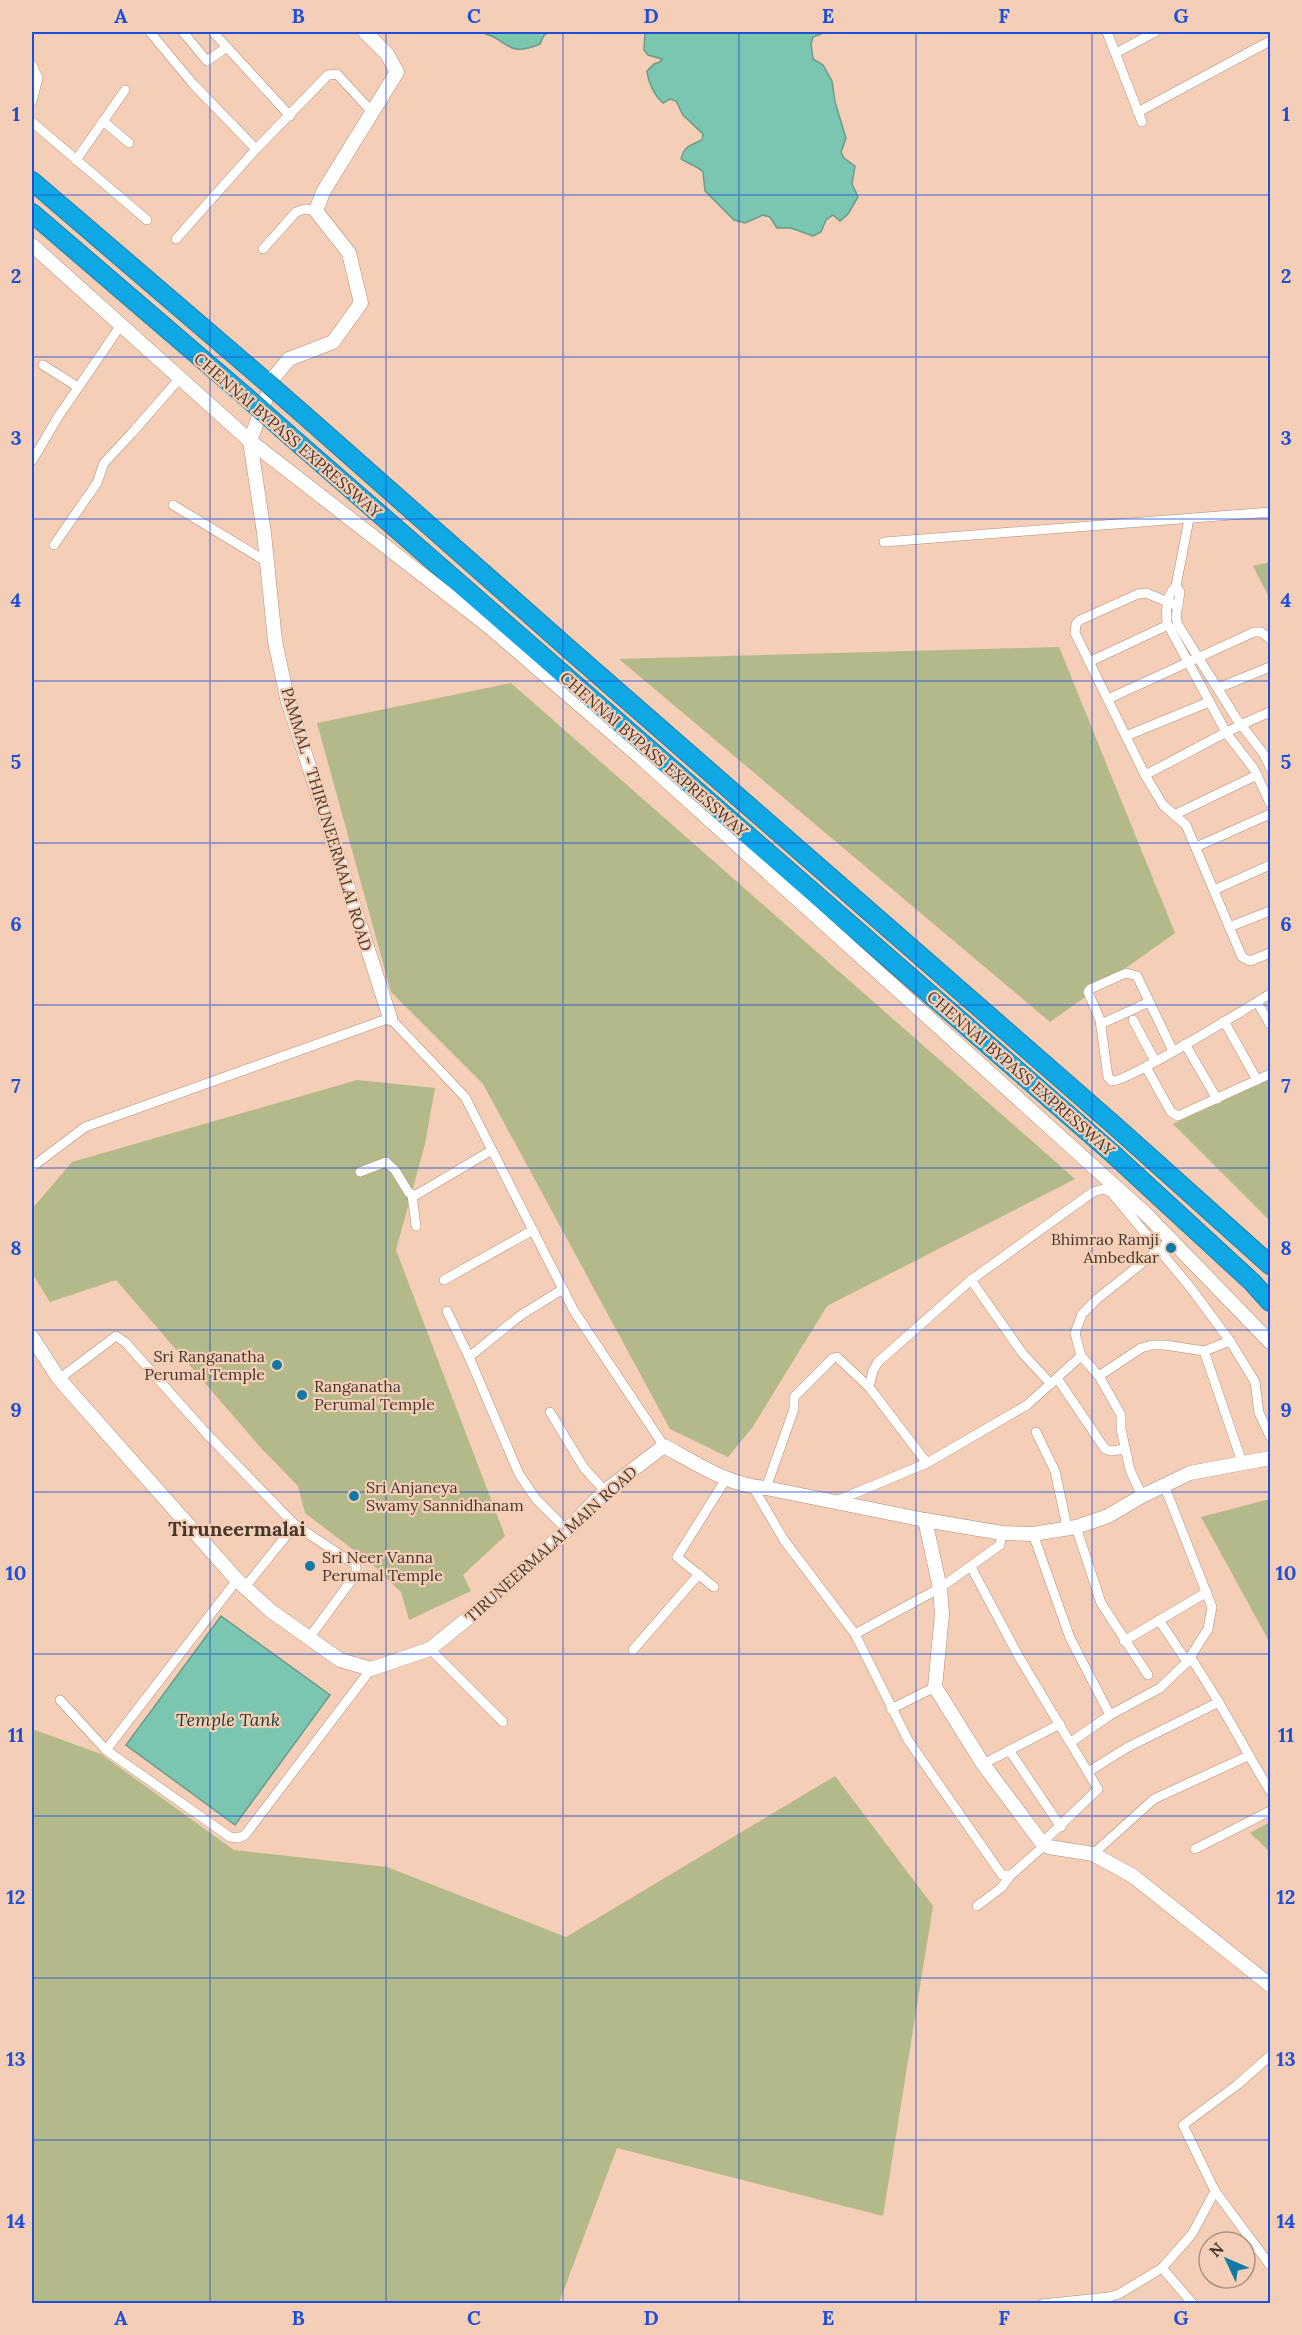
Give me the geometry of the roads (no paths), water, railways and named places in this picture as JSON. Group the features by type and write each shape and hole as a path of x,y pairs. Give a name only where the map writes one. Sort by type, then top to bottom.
{"highway":[{"name":"CHENNAI BYPASS EXPRESSWAY","path":"32,181 303,414 1115,1126 1270,1265"},
{"name":"CHENNAI BYPASS EXPRESSWAY","path":"32,213 244,395 492,621 1112,1153 1252,1282 1270,1302"}],"street":[{"path":"150,32 193,84 256,149"},
{"path":"183,32 207,61 227,46"},
{"path":"213,32 290,116"},
{"path":"263,249 296,212 305,208 316,211 322,192 397,72 387,54 365,32"},
{"path":"1107,32 1142,122"},
{"path":"1116,53 1155,32"},
{"path":"1138,112 1270,41"},
{"path":"32,65 38,78 32,101"},
{"path":"176,239 256,149 328,75 337,74 372,112"},
{"path":"76,160 125,90"},
{"path":"103,121 129,143"},
{"path":"32,122 147,220"},
{"name":"PAMMAL - THIRUNEERMALAI ROAD","path":"316,211 349,253 361,303 333,342 289,359 274,377 250,441 267,562 274,641 287,698 390,1018"},
{"path":"32,245 250,441 492,621"},
{"path":"32,461 78,387 121,325"},
{"path":"43,365 78,387"},
{"path":"54,545 97,483 104,463 180,378"},
{"path":"173,505 267,562"},
{"path":"884,542 1270,512"},
{"path":"1189,519 1176,586 1171,591 1167,603 1168,625 1227,734 1257,775 1270,801"},
{"path":"1176,586 1180,592 1177,621 1240,724 1263,753 1270,766"},
{"path":"1178,606 1167,603 1152,594 1138,594 1080,620 1076,624 1075,633 1145,774 1163,805 1184,821 1246,961 1270,953"},
{"path":"1089,662 1168,625"},
{"path":"1108,699 1254,632 1261,632 1270,639"},
{"path":"1218,688 1270,667"},
{"path":"549,670 1148,1216 1270,1342"},
{"path":"1126,736 1209,702"},
{"path":"1145,774 1227,734 1240,724 1270,712"},
{"path":"1174,815 1257,775"},
{"path":"1196,847 1270,814"},
{"path":"1214,890 1270,864"},
{"path":"1229,927 1270,911"},
{"path":"1173,1051 1137,976 1133,973 1126,973 1094,986 1088,992 1101,1024 1108,1077 1117,1082 1146,1067 1270,994"},
{"path":"1101,1024 1149,1002"},
{"path":"1257,1002 1270,1024"},
{"path":"32,1167 85,1127 390,1018 465,1097 574,1311 664,1446 726,1479 832,1503 925,1520 1002,1533 1033,1534 1072,1527 1108,1516 1142,1496 1190,1473 1270,1458"},
{"path":"1133,1020 1155,1061"},
{"path":"1224,1021 1257,1080"},
{"path":"1185,1044 1217,1099"},
{"path":"1146,1067 1175,1116 1270,1074"},
{"path":"412,1195 492,1150"},
{"path":"360,1172 386,1162 395,1170 412,1195 416,1226"},
{"path":"869,1387 878,1362 971,1280 1093,1192 1103,1189 1111,1192 1160,1249 1230,1341 1255,1382 1259,1413 1270,1436"},
{"path":"444,1281 533,1230"},
{"path":"1142,1496 1130,1470 1121,1429 1121,1415 1100,1376 1081,1356 1075,1333 1082,1314 1171,1240"},
{"path":"971,1280 1023,1354 1054,1381 1105,1449 1111,1451 1125,1449"},
{"path":"470,1357 521,1315 563,1289"},
{"path":"447,1311 470,1357 519,1474 536,1499 567,1530"},
{"path":"59,1379 116,1336 125,1342 207,1434 295,1525 356,1565 358,1570 309,1638"},
{"path":"32,1337 59,1379 241,1584 271,1611 340,1660 371,1669 245,1835 238,1838 230,1837 106,1750 60,1700"},
{"path":"1100,1376 1141,1348 1152,1345 1204,1351 1230,1341"},
{"path":"1204,1351 1242,1462"},
{"path":"832,1503 927,1463 1027,1405 1081,1356"},
{"path":"927,1463 869,1387 841,1358 832,1358 794,1397 794,1409 760,1487 784,1540 855,1634 908,1740 1002,1875 1011,1875"},
{"path":"550,1412 584,1468 605,1491"},
{"path":"1036,1432 1055,1471 1072,1527 1101,1603 1148,1675"},
{"name":"TIRUNEERMALAI MAIN ROAD","path":"371,1669 429,1649 483,1606 567,1530 605,1491 664,1446"},
{"path":"714,1587 677,1557 726,1479"},
{"path":"1071,1742 1110,1715 1160,1688 1189,1660 1208,1629 1212,1607 1164,1485"},
{"path":"925,1520 940,1588 942,1614 935,1687 983,1764 1044,1844 1093,1854 1133,1876 1270,1985"},
{"path":"106,1750 241,1584 295,1525"},
{"path":"855,1634 940,1588 971,1567 1000,1545 1002,1533"},
{"path":"1033,1534 1070,1638 1110,1715"},
{"path":"971,1567 1019,1657 1098,1790 1000,1888 977,1906"},
{"path":"633,1650 699,1574"},
{"path":"1124,1641 1207,1592"},
{"path":"1159,1620 1219,1702 1270,1791"},
{"path":"429,1649 503,1722"},
{"path":"891,1709 935,1687"},
{"path":"1088,1772 1128,1747 1219,1702"},
{"path":"983,1764 1060,1724"},
{"path":"1009,1750 1061,1827"},
{"path":"1093,1854 1154,1799 1248,1756"},
{"path":"1195,1849 1270,1811"},
{"path":"1270,2056 1237,2085 1183,2126 1215,2191 1270,2265"},
{"path":"1042,2304 1119,2294 1162,2268 1192,2234 1215,2191"},
{"path":"1162,2268 1193,2304"}],"water":[{"path":"479,32 550,32 544,35 540,44 520,49 508,46"},
{"path":"645,32 826,32 813,37 811,44 813,59 823,65 832,81 835,102 846,138 841,152 844,158 855,166 852,184 858,197 848,214 840,221 833,215 826,220 821,232 813,236 791,228 777,228 770,217 763,215 745,223 734,220 705,191 703,172 681,159 686,148 702,140 703,134 683,115 676,101 670,99 663,103 654,92 647,71 662,59 648,55 644,50"},
{"name":"Temple Tank","path":"221,1616 330,1695 235,1825 126,1745"}],"place":[{"name":"Bhimrao Ramji Ambedkar","path":"1171,1248"},
{"name":"Sri Ranganatha Perumal Temple","path":"277,1365"},
{"name":"Ranganatha Perumal Temple","path":"302,1395"},
{"name":"Sri Anjaneya Swamy Sannidhanam","path":"354,1496"},
{"name":"Sri Neer Vanna Perumal Temple","path":"310,1566"}],"district":[{"name":"Tiruneermalai","path":"237,1529"}]}
